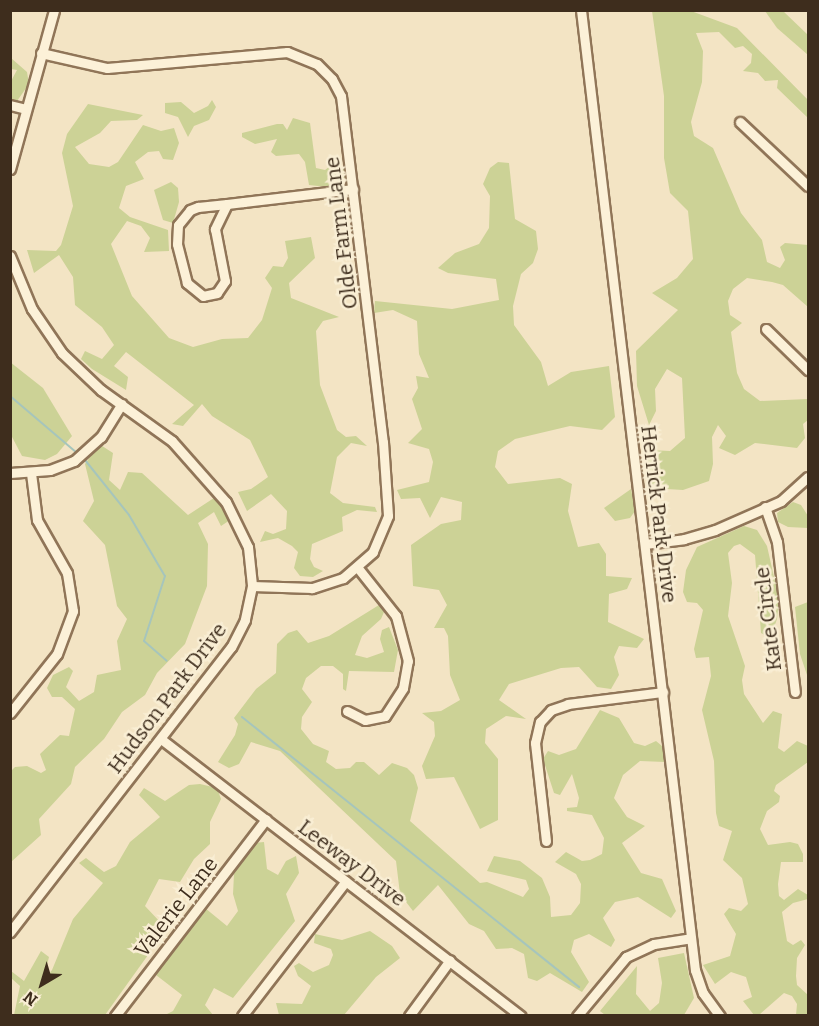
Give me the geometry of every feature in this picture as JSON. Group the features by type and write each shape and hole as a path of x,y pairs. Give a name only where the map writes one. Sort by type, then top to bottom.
{"street":[{"path":"10,169 54,10"},
{"name":"Herrick Park Drive","path":"581,10 691,938 699,983 720,1016"},
{"name":"Olde Farm Lane","path":"41,53 106,68 273,52 304,57 326,72 341,96 389,509 378,544 358,568 332,583 312,588 252,586"},
{"path":"10,105 26,109"},
{"path":"740,122 808,186"},
{"path":"227,204 215,229 225,281 217,293 203,296 187,283 177,244 178,228 190,210 227,204 353,189"},
{"name":"Hudson Park Drive","path":"10,256 32,309 54,343 79,372 172,441 226,502 248,547 252,586 246,620 231,648 10,932"},
{"path":"766,328 808,370"},
{"path":"10,473 31,473 62,467 85,454 101,437 122,404"},
{"path":"10,713 57,654 73,611 67,573 37,520 31,473"},
{"path":"645,544 695,537 790,495 808,477"},
{"name":"Kate Circle","path":"765,507 777,542 795,692"},
{"path":"347,711 365,720 385,716 403,688 408,661 396,616 358,568"},
{"path":"546,841 535,743 540,722 551,710 568,704 663,692"},
{"name":"Leeway Drive","path":"160,739 521,1016"},
{"name":"Valerie Lane","path":"115,1016 266,819"},
{"path":"243,1016 346,881"},
{"path":"577,1016 626,957 654,944 691,938"},
{"path":"409,1016 450,960"}],"green space":[{"path":"652,11 691,11 737,28 808,100 808,118 777,88 778,80 765,81 758,73 743,71 751,63 752,54 743,46 735,48 719,32 696,33 703,51 702,82 691,122 694,136 713,148 741,213 762,240 767,262 780,268 785,260 780,247 785,243 808,245 808,307 783,285 772,282 747,278 733,289 728,301 730,315 742,323 731,332 737,373 744,389 760,401 808,399 808,420 803,424 805,438 797,448 755,443 735,455 719,448 726,436 718,425 712,437 713,464 709,481 683,490 650,488 644,463 649,450 670,451 685,438 682,378 667,369 655,389 656,411 649,425 637,386 636,351 678,310 652,293 677,278 693,259 688,211 670,193 664,158 664,96"},
{"path":"765,11 783,11 808,35 808,55 777,28"},
{"path":"11,58 27,72 29,84 17,101 11,100 10,83 17,70 11,69"},
{"path":"212,100 216,107 209,120 194,126 188,137 178,117 165,113 165,103 181,102 194,113 208,106"},
{"path":"88,104 143,115 137,120 111,121 100,133 75,147 89,164 109,167 118,162 143,125 161,131 174,128 179,143 173,160 163,159 159,151 148,152 135,162 144,179 126,186 119,208 130,217 168,230 169,251 144,252 150,238 141,226 127,221 111,244 132,296 169,338 193,347 222,339 248,338 262,320 272,288 265,278 273,266 283,267 288,258 285,241 311,237 315,258 289,283 291,298 339,317 323,321 316,331 320,385 337,430 346,437 356,436 367,446 351,443 337,457 330,493 343,503 375,507 377,512 357,510 342,517 343,531 312,544 310,559 314,567 323,571 313,577 300,576 294,568 298,552 292,546 278,538 260,542 265,531 273,534 286,529 287,511 271,494 247,511 238,492 251,489 268,477 250,440 212,416 202,404 183,426 172,424 194,405 126,352 114,366 128,377 126,390 92,369 81,359 85,351 102,359 114,345 102,327 75,305 73,277 59,255 34,273 27,250 56,251 61,245 73,206 62,153 67,134"},
{"path":"293,118 310,123 316,168 325,170 333,164 346,169 347,179 336,188 309,185 305,162 299,154 276,156 271,152 277,139 255,144 242,137 242,133 277,124 283,124 287,130"},
{"path":"498,162 509,163 515,219 536,231 538,249 533,263 521,274 513,306 514,325 541,362 548,386 571,372 609,366 615,417 602,430 570,426 515,439 498,451 495,467 508,484 560,478 572,484 568,511 578,547 599,543 606,554 606,576 632,578 627,589 609,594 608,622 644,639 637,648 619,646 614,657 619,675 611,689 597,687 579,667 561,668 509,684 499,700 526,719 506,716 486,729 485,743 498,759 498,820 480,829 454,777 426,779 422,766 435,736 434,722 422,713 441,711 460,700 450,675 448,636 444,628 434,628 447,605 439,590 413,586 411,545 441,524 461,520 462,502 441,497 430,518 420,498 401,499 397,490 429,482 433,462 429,449 408,443 422,429 412,399 418,388 416,376 429,378 419,354 417,321 393,310 374,313 375,301 452,309 499,300 496,279 448,273 438,268 455,253 479,244 489,228 490,196 483,184 490,168"},
{"path":"171,182 178,188 179,202 173,223 163,220 154,190"},
{"path":"10,362 43,388 72,436 57,454 45,460 22,456 11,435"},
{"path":"99,444 113,453 109,480 120,490 128,472 142,473 188,515 217,496 230,520 221,526 214,512 198,523 208,544 207,586 185,644 157,673 145,695 122,712 104,739 75,767 71,784 39,819 41,835 11,862 10,772 15,767 27,766 41,773 46,770 40,754 60,735 69,736 75,709 62,697 52,697 47,688 53,675 69,667 73,671 66,687 79,701 94,692 97,675 121,670 117,641 127,619 117,606 105,545 83,521 94,501 85,464"},
{"path":"631,489 635,511 630,518 615,521 604,508"},
{"path":"793,502 801,505 808,516 808,528 788,527 778,522 777,513"},
{"path":"744,526 757,530 767,546 779,599 777,619 772,633 766,636 761,633 755,555 740,544 734,546 728,553 732,583 728,616 745,666 742,680 744,694 763,723 773,711 782,714 778,748 784,752 797,741 808,746 808,762 776,785 774,791 780,796 779,802 767,811 760,829 768,845 790,842 798,844 803,854 803,862 781,862 778,884 779,896 784,900 798,889 808,895 808,899 793,903 782,912 787,941 793,945 801,940 805,945 797,958 796,976 797,985 808,995 808,1015 796,1015 797,1004 792,996 784,993 760,1014 754,1015 743,1001 752,997 746,977 731,972 715,984 703,965 730,956 736,934 724,914 729,908 741,911 748,904 742,878 723,860 732,831 719,826 716,813 714,761 702,710 711,676 709,657 696,658 694,649 703,610 697,603 687,602 683,592 686,570 697,547"},
{"path":"808,602 808,678 800,654 795,607"},
{"path":"379,605 384,612 381,619 362,636 355,655 367,658 384,652 380,639 382,630 389,627 398,650 394,672 349,671 346,691 343,689 343,674 333,666 321,666 306,678 302,689 312,702 302,717 301,729 313,744 329,751 326,762 336,769 350,768 356,762 364,762 379,775 392,763 407,768 414,775 418,788 410,821 480,883 487,882 523,897 529,889 526,880 487,871 494,856 520,861 542,878 550,897 551,917 571,915 580,903 581,884 576,874 555,862 566,852 582,861 590,860 602,854 604,838 592,815 567,811 567,808 577,807 579,798 572,774 560,795 554,793 543,759 548,751 559,755 576,749 600,710 619,718 634,743 645,746 656,741 662,746 665,762 640,761 623,775 614,798 627,817 645,826 622,843 641,873 662,879 676,911 671,918 638,897 615,902 603,918 615,940 611,947 589,934 574,940 571,952 589,982 582,992 550,973 537,981 528,978 524,954 512,948 496,949 484,931 469,924 438,885 413,911 400,894 396,861 280,751 251,742 239,764 229,768 218,762 235,735 238,724 234,718 256,689 276,673 277,644 288,633 297,630 308,643 329,636"},
{"path":"200,784 217,788 221,799 210,822 210,844 194,859 180,882 159,879 145,906 162,924 148,955 105,1015 14,1015 20,986 11,978 11,971 24,981 41,951 49,957 43,981 52,970 73,919 103,883 79,863 86,858 104,872 116,866 130,842 160,817 139,795 144,788 165,801 189,785"},
{"path":"264,842 267,869 278,875 286,861 296,856 299,873 286,894 295,921 233,998 214,988 205,1005 213,1015 165,1015 173,1011 182,995 156,975 189,924 205,908 227,926 238,911 233,894 234,874 254,843"},
{"path":"370,931 392,946 400,958 376,977 344,1015 279,1015 276,1003 302,1004 311,986 298,976 294,966 299,963 313,972 329,965 333,955 331,949 314,943 315,934 342,940"},
{"path":"684,953 694,998 684,1015 605,1015 600,1011 637,966 636,994 650,1011 659,1003 662,983 658,958"}],"waterway":[{"path":"10,396 77,453"},
{"path":"85,460 129,515 165,576 144,641 167,661"},
{"path":"242,717 579,987"}]}
